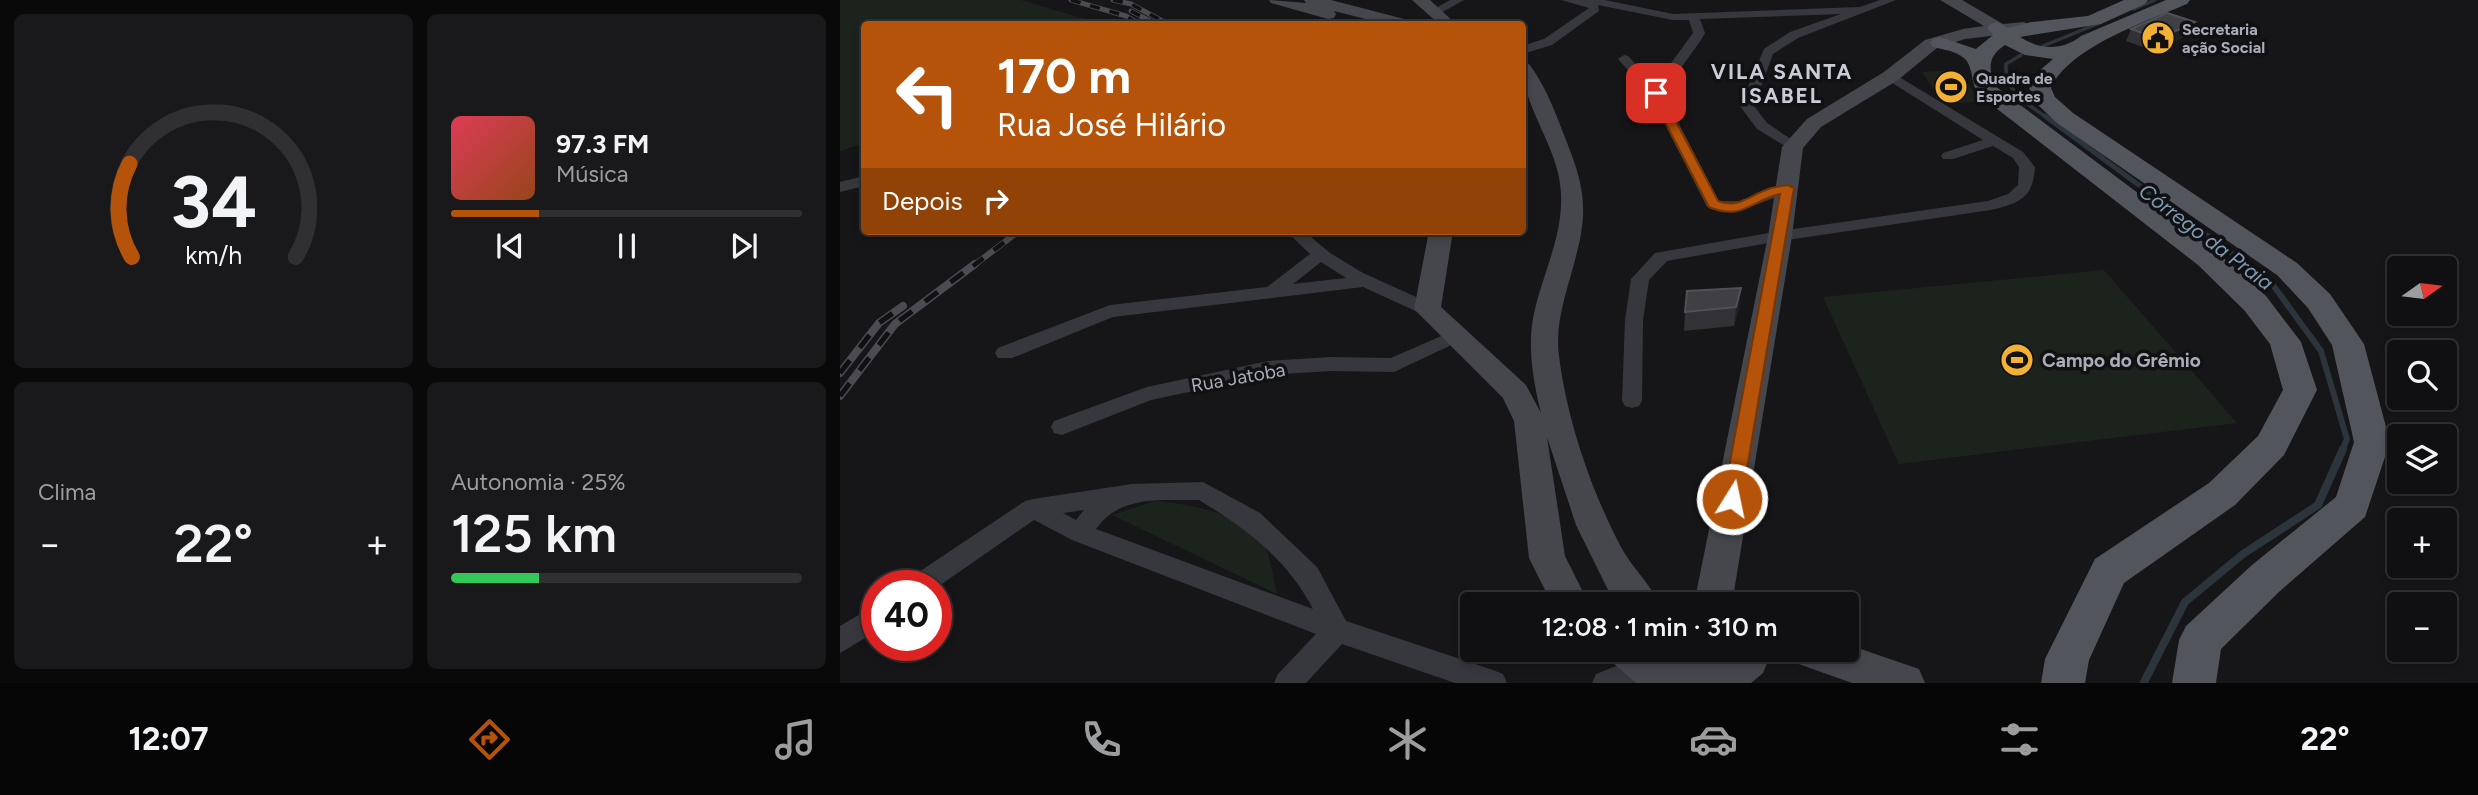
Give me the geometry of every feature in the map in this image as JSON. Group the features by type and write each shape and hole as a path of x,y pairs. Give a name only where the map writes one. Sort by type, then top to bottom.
{"main road":[{"path":"1936,44 1966,50 2093,20 2139,0"},
{"path":"2181,0 2101,33 2073,51 2046,75 2040,88 2046,100 2065,118 2287,269 2319,301 2348,344 2372,442 2352,506 2266,578 2201,640 2194,683"},
{"path":"2004,39 2032,52 2050,54 2073,51"},
{"path":"2004,39 1978,72 1986,89 2208,259 2255,303 2285,342 2300,390 2271,444 2222,494 2109,571 2067,659 2063,683"}],"street":[{"path":"1277,0 1348,21"},
{"path":"1312,0 1391,21"},
{"path":"1420,0 1442,21 1458,0"},
{"path":"1526,49 1548,42 1595,9 1593,6 1567,0"},
{"path":"1588,0 1604,1 1658,16 1694,18 1859,10"},
{"path":"1742,15 1781,0"},
{"path":"1793,147 1762,126 1747,106 1768,52 1794,35 1890,0"},
{"path":"1948,0 1971,10 2004,39"},
{"path":"1656,93 1672,68 1694,44 1699,33 1694,18"},
{"path":"1715,592 1780,236 1793,147 1814,123 1891,76 1936,44 1982,38 2004,39"},
{"path":"1624,59 1656,93 1713,204 1725,209 1740,207 1770,192 1788,188"},
{"path":"1526,73 1533,81 1560,150 1573,195 1571,226 1549,312 1544,352 1552,395 1591,524 1615,573 1631,592"},
{"path":"1632,401 1634,320 1640,279 1661,257 1780,236 1991,205 2014,197 2026,186 2026,166 2018,155 1891,76"},
{"path":"1948,156 1996,140"},
{"path":"840,187 861,182"},
{"path":"1298,235 1319,255 1362,282 1427,309 1515,392 1529,421 1547,558 1565,592"},
{"path":"1427,309 1440,235"},
{"path":"1270,294 1319,255"},
{"path":"1005,354 1110,312 1362,282"},
{"name":"Rua Jatoba","path":"1062,427 1147,394 1268,368 1394,365 1455,337"},
{"path":"942,570 1033,508 1132,493 1203,491 1252,520 1308,575 1337,630"},
{"path":"1080,533 1094,514 1108,503 1132,493"},
{"path":"1033,508 1080,533 1337,630 1493,683"},
{"path":"840,641 861,627"},
{"path":"1288,683 1337,630"},
{"path":"1844,662 1905,683"},
{"path":"1606,683 1698,670"}],"shaded area":[{"path":"840,0 1021,0 1092,21 861,21 861,144 840,151"},
{"name":"Quadra de Esportes","path":"1957,70 1982,103 1942,102 1922,72"},
{"name":"Campo do Grêmio","path":"2104,270 2237,423 1899,464 1823,297"},
{"path":"1155,501 1212,511 1251,531 1265,545 1277,594 1112,515"}],"building":[{"path":"2167,13 2195,22 2159,39 2131,29"},
{"path":"1741,288 1736,307 1685,312 1687,291"}],"waterway":[{"path":"2134,9 2155,0"},
{"path":"2043,46 2102,22"},
{"name":"Córrego da Praia","path":"2021,55 2006,64 2009,82 2018,96 2047,118"},
{"name":"Córrego da Praia","path":"2045,116 2249,266"},
{"name":"Córrego da Praia","path":"2247,264 2270,281 2321,351 2347,439 2342,451"},
{"name":"Córrego da Praia","path":"2144,682 2185,602 2243,554 2318,505 2343,449"}],"railway":[{"path":"1071,0 1126,16 1134,21"},
{"path":"1113,0 1131,4 1162,21"},
{"path":"1131,11 1150,21"},
{"path":"973,266 1014,235"},
{"path":"840,396 895,324 975,264"},
{"path":"840,373 879,323 903,306"}],"place":[{"name":"Secretaria ação Social","path":"2158,38"},
{"name":"Quadra de Esportes","path":"1951,87"},
{"name":"Campo do Grêmio","path":"2017,360"}],"district":[{"name":"VILA SANTA ISABEL","path":"1782,84"}],"route":[{"path":"1656,93 1713,204 1725,209 1740,207 1770,192 1788,188 1732,499"}]}
